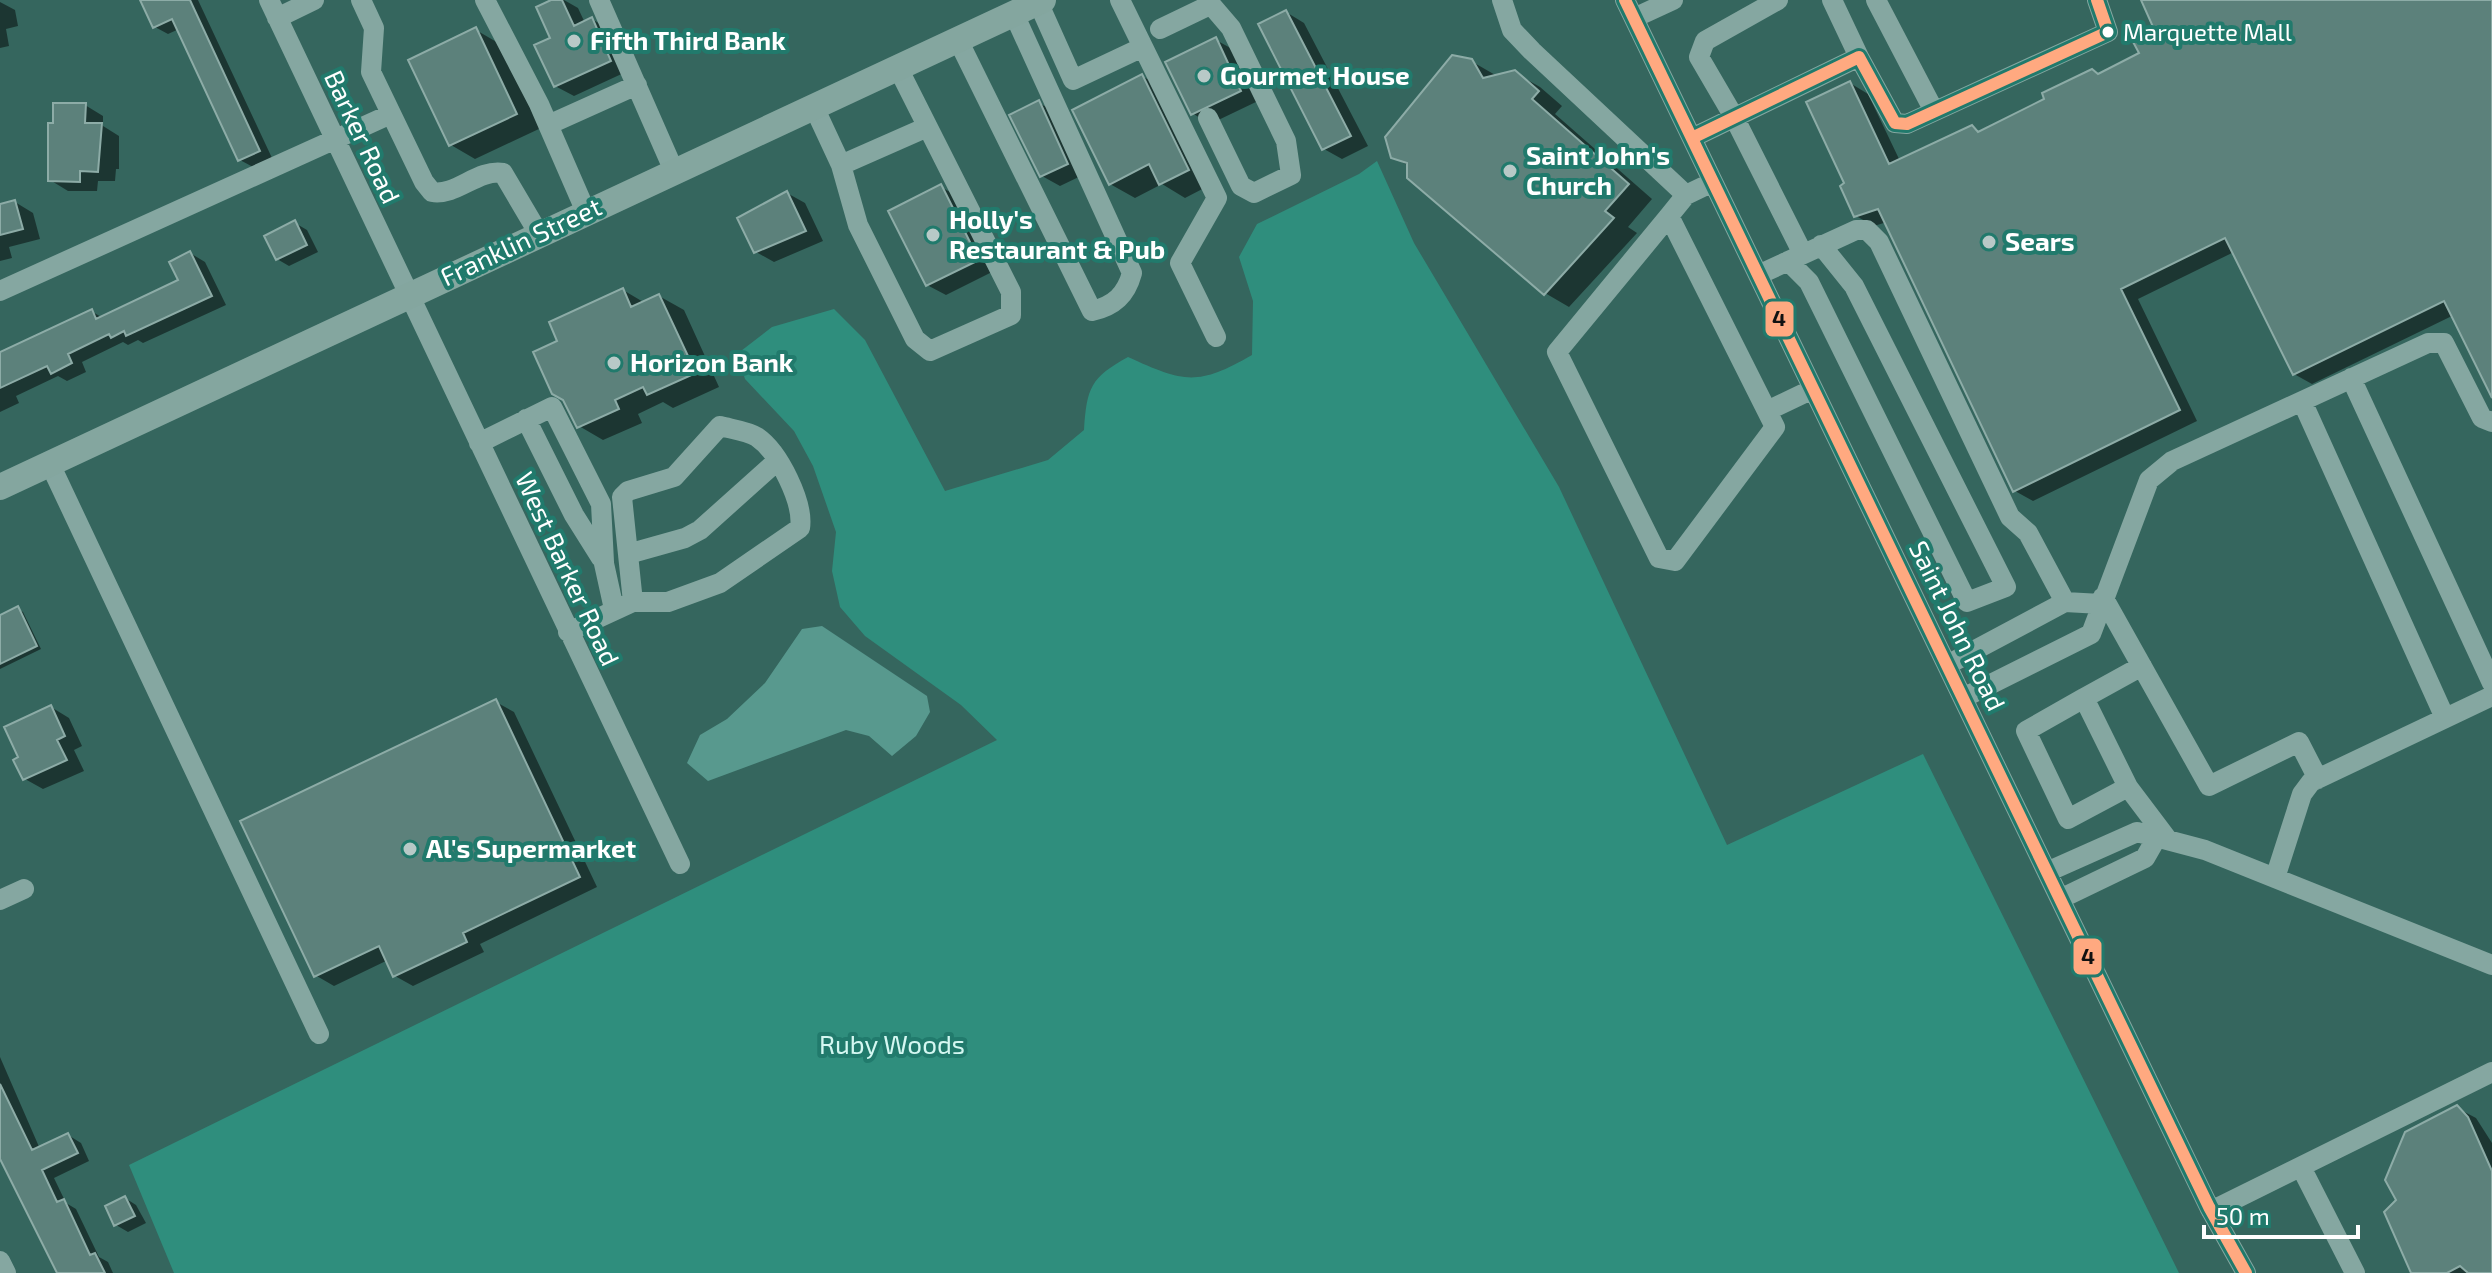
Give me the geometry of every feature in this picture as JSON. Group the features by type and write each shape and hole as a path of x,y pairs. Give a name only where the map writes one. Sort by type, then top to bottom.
{"main road":[{"name":"Franklin Street","path":"0,487 1032,5"}],"street":[{"path":"273,9 314,0"},
{"path":"361,0 374,28 371,72 432,192 442,193 491,171 503,173 539,234"},
{"path":"599,0 674,171"},
{"path":"1120,0 1217,198 1180,263 1216,337"},
{"path":"1502,0 1512,30 1686,195"},
{"path":"1630,9 1673,0"},
{"path":"1778,0 1705,41 1699,57 1734,117 1804,253 1809,282 1967,602 2006,587 1854,286 1804,253"},
{"path":"1832,0 1895,123 1907,124 2108,32 2109,26 2097,0"},
{"path":"1876,0 1934,111"},
{"path":"489,1 586,212"},
{"path":"1160,29 1209,2 1231,28 1286,141 1291,175 1254,193 1241,186 1208,118"},
{"path":"1032,5 1073,80 1143,47"},
{"path":"958,40 1092,311 1108,308 1128,290 1132,273 1032,5"},
{"name":"Barker Road","path":"273,9 408,295"},
{"name":"Saint John Road","path":"1630,9 2211,1211 2246,1273"},
{"path":"1692,138 1859,57"},
{"path":"814,107 841,165 858,225 915,339 930,351 1011,315 1011,292 956,180 925,128 898,68"},
{"path":"548,125 637,85"},
{"path":"0,291 391,114"},
{"path":"841,165 925,128"},
{"path":"1669,216 1775,427 1675,561 1659,558 1557,352 1686,195 1713,182"},
{"path":"1758,275 1856,230 1867,230 1879,242 2010,517 2028,533 2065,602"},
{"name":"West Barker Road","path":"408,295 680,864"},
{"path":"1963,698 2091,634 2149,480 2172,461 2428,343 2444,343 2482,418 2492,422"},
{"path":"2351,378 2492,683"},
{"path":"1767,411 1813,389"},
{"path":"2302,401 2445,718"},
{"path":"479,443 552,407 601,504 604,562"},
{"path":"535,415 574,515 604,562 624,606"},
{"path":"568,632 624,606 668,602 720,583 800,528 802,513 777,461 757,436 720,426 674,477 628,491 622,497 628,554 624,606"},
{"path":"628,554 685,538 700,530 777,461"},
{"path":"50,464 319,1034"},
{"path":"1947,665 2065,602 2102,600"},
{"path":"2102,600 2209,786 2299,742 2318,779"},
{"path":"2128,787 2068,819 2026,731 2142,666"},
{"path":"2275,878 2302,794 2318,779 2492,696"},
{"path":"2084,698 2128,787 2163,838"},
{"path":"2047,872 2137,832 2205,850 2492,965"},
{"path":"2060,899 2145,858 2163,838"},
{"path":"0,900 24,889"},
{"path":"2211,1211 2492,1072"},
{"path":"2301,1167 2355,1273"},
{"path":"0,1261 6,1273"}],"green space":[{"name":"Ruby Woods","path":"1377,161 1414,243 1559,487 1727,845 1923,754 2179,1273 174,1273 129,1165 997,740 961,705 865,636 840,607 832,571 836,532 813,466 794,431 745,379 737,354 772,327 834,309 865,340 945,491 1048,460 1084,430 1089,394 1098,378 1128,357 1163,372 1190,377 1217,372 1252,355 1253,301 1239,257 1257,224 1359,174"}],"shaded area":[{"path":"822,626 927,696 930,712 916,736 892,756 869,736 846,730 708,781 687,763 700,735 727,719 765,683 802,629"}],"building":[{"path":"140,0 190,0 260,151 238,161 172,19 153,28"},
{"name":"Fifth Third Bank","path":"551,0 562,0 574,26 592,17 611,61 554,87 534,45 550,38 536,7"},
{"name":"Marquette Mall","path":"2141,0 2492,0 2492,398 2444,301 2293,375 2225,238 2121,289 2180,410 2013,492 1878,209 1854,217 1840,186 1844,183 1806,102 1850,81 1889,164 1972,125 1978,132 2044,99 2042,93 2092,69 2098,74 2139,53 2132,40 2154,29"},
{"path":"1286,10 1351,136 1322,150 1258,24"},
{"path":"476,27 517,114 449,146 408,60"},
{"name":"Gourmet House","path":"1216,37 1241,91 1191,115 1165,62"},
{"name":"Saint John's Church","path":"1452,55 1472,59 1483,78 1515,70 1539,91 1532,99 1629,184 1605,211 1614,218 1544,295 1407,178 1407,163 1391,158 1385,137"},
{"path":"1142,74 1189,170 1159,185 1149,164 1109,185 1072,110"},
{"path":"1039,100 1068,164 1040,177 1009,115"},
{"path":"53,103 86,103 85,123 102,123 98,172 80,171 80,182 48,181 48,123 53,123"},
{"name":"Holly's Restaurant & Pub","path":"941,184 979,260 926,286 888,211"},
{"path":"787,191 806,231 754,253 737,218"},
{"path":"15,200 23,229 0,235 0,204"},
{"path":"295,220 307,245 276,260 264,236"},
{"path":"190,251 212,296 126,336 124,331 111,338 109,334 68,354 72,363 51,374 47,366 0,388 0,352 92,309 96,319 178,280 169,262"},
{"name":"Horizon Bank","path":"623,288 631,307 659,294 696,373 647,395 643,387 615,400 619,409 577,428 563,400 552,394 533,352 557,341 549,322"},
{"path":"18,606 37,646 0,664 0,615"},
{"name":"Al's Supermarket","path":"496,699 580,877 463,933 467,942 393,977 379,946 314,977 240,821"},
{"path":"51,705 65,736 57,740 67,760 23,780 13,760 18,757 4,727"},
{"path":"0,1084 32,1150 68,1133 78,1153 42,1170 57,1202 64,1199 90,1255 95,1253 105,1273 57,1273 0,1159"},
{"path":"2457,1105 2468,1117 2492,1171 2492,1273 2468,1273 2460,1266 2447,1273 2411,1273 2384,1212 2396,1200 2385,1180 2405,1132"},
{"path":"125,1196 135,1216 114,1226 105,1206"}],"transit line":[{"name":"4","path":"1625,0 2209,1207 2246,1273"},
{"name":"4","path":"1692,138 1859,57 1895,123 1907,124 2108,32 2097,0"}],"place":[{"name":"Marquette Mall","path":"2108,32"},
{"name":"Fifth Third Bank","path":"574,41"},
{"name":"Gourmet House","path":"1204,76"},
{"name":"Saint John's Church","path":"1510,171"},
{"name":"Holly's Restaurant & Pub","path":"933,235"},
{"name":"Sears","path":"1989,242"},
{"name":"Horizon Bank","path":"614,363"},
{"name":"Al's Supermarket","path":"410,849"}]}
